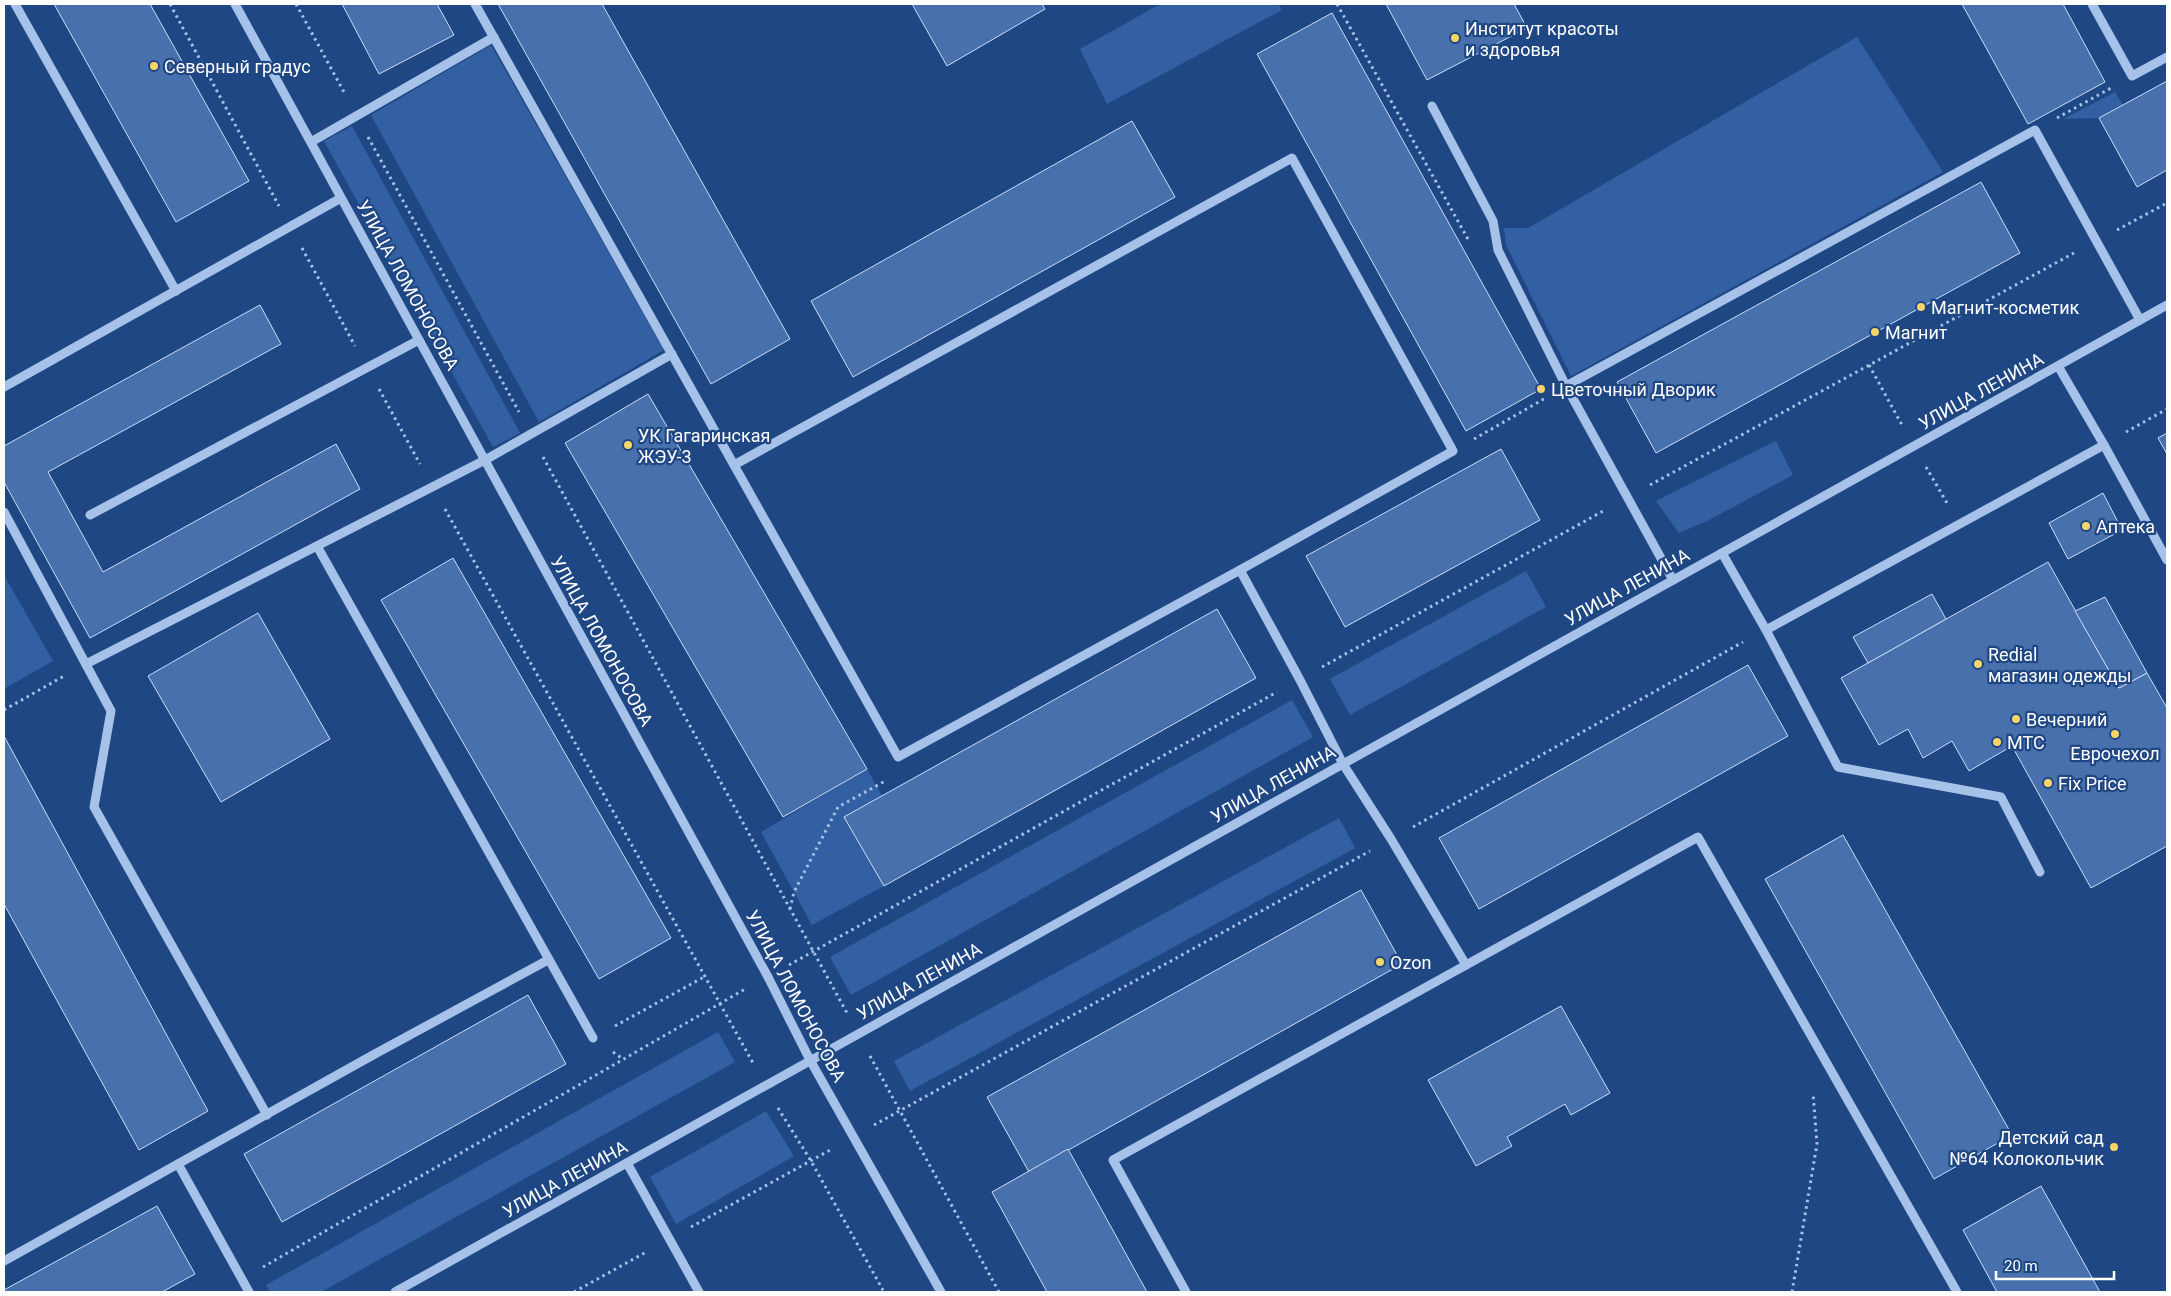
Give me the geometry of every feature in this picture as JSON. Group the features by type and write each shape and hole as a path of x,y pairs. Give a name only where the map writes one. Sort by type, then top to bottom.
{"street":[{"path":"15,4 176,291"},
{"name":"УЛИЦА ЛОМОНОСОВА","path":"235,4 768,977 810,1060 942,1292"},
{"path":"475,4 898,757 1454,451 1292,158 734,465"},
{"path":"2092,4 2132,76 2167,57"},
{"path":"311,142 494,37"},
{"path":"1432,106 1493,222 1498,250 1566,386 1673,580"},
{"path":"1566,386 2035,130 2140,320"},
{"path":"4,387 341,198"},
{"name":"УЛИЦА ЛЕНИНА","path":"395,1292 2167,305"},
{"path":"90,516 419,340"},
{"path":"86,664 485,460 672,354"},
{"path":"2058,366 2167,560"},
{"path":"1766,630 2104,445"},
{"path":"4,512 111,711 94,807 267,1115"},
{"path":"317,546 593,1038"},
{"path":"1722,553 1766,630 1838,767 2001,797 2040,872"},
{"path":"1240,570 1343,764 1466,965"},
{"path":"1186,1292 1113,1160 1698,837 1957,1292"},
{"path":"4,1261 373,1055 548,960"},
{"path":"627,1162 699,1292"},
{"path":"178,1164 250,1292"}],"path":[{"path":"170,4 367,368 704,977 884,1292"},
{"path":"296,4 999,1292"},
{"path":"1337,4 1472,246"},
{"path":"2035,130 2132,76"},
{"path":"242,1279 812,952 1627,498 2096,240 2167,203"},
{"path":"1454,451 1566,386"},
{"path":"2104,445 2167,409"},
{"path":"574,1292 1391,840 1766,630"},
{"path":"4,710 86,664"},
{"path":"789,909 794,892 838,807 896,775 898,757"},
{"path":"593,1038 704,977"},
{"path":"1792,1292 1817,1144 1813,1087"}],"shaded area":[{"path":"1160,4 1278,4 1282,10 1107,104 1080,49"},
{"path":"1857,37 1943,172 1571,376 1506,245 1504,228 1528,228"},
{"path":"491,45 664,350 539,422 371,115"},
{"path":"2115,92 2123,105 2099,118 2063,119"},
{"path":"352,126 520,433 493,447 324,141"},
{"path":"1776,441 1793,475 1707,521 1679,533 1656,501"},
{"path":"1526,571 1546,607 1350,715 1330,679"},
{"path":"4,575 53,661 4,689"},
{"path":"1292,700 1313,737 851,995 830,957"},
{"path":"867,769 882,796 844,817 884,886 812,925 761,832"},
{"path":"1339,818 1355,848 910,1091 894,1061"},
{"path":"718,1032 735,1062 321,1292 270,1292 266,1285"},
{"path":"766,1111 794,1156 676,1224 650,1177"}],"building":[{"path":"54,4 150,4 249,181 176,222"},
{"path":"342,4 437,4 454,35 379,74"},
{"path":"498,4 602,4 790,339 711,384"},
{"path":"912,4 1042,4 1045,9 947,66"},
{"name":"Институт красоты и здоровья","path":"1386,4 1514,4 1527,28 1427,80"},
{"path":"1962,4 2063,4 2105,82 2028,124"},
{"path":"1332,13 1541,389 1466,431 1257,54"},
{"path":"2167,81 2167,170 2137,187 2099,118"},
{"path":"1132,121 1175,197 853,377 811,301"},
{"path":"1981,182 2020,253 1656,453 1617,382"},
{"path":"260,305 281,344 48,472 103,572 336,444 360,489 90,638 4,482 4,446"},
{"path":"648,394 867,769 783,817 565,443"},
{"path":"2167,433 2167,454 2158,438"},
{"path":"1501,449 1540,520 1345,627 1306,556"},
{"name":"Аптека","path":"2103,493 2122,530 2068,559 2049,523"},
{"path":"453,558 671,938 599,979 381,600"},
{"name":"Вечерний","path":"2048,562 2119,688 2147,673 2167,708 2167,846 2091,888 2012,746 1969,771 1952,741 1923,758 1908,729 1879,745 1841,678"},
{"path":"1932,594 1946,619 1868,663 1853,637"},
{"path":"2105,597 2147,673 2119,688 2075,611"},
{"path":"1217,609 1256,678 884,886 844,817"},
{"path":"258,613 330,739 221,802 148,676"},
{"path":"1748,665 1788,736 1479,909 1439,838"},
{"path":"4,736 208,1111 139,1150 4,904"},
{"path":"1843,835 2012,1135 1934,1179 1765,879"},
{"path":"1361,890 1402,964 1029,1172 987,1097"},
{"path":"528,995 566,1064 282,1222 244,1154"},
{"path":"1561,1006 1610,1093 1571,1115 1565,1104 1507,1137 1512,1146 1476,1166 1428,1080"},
{"path":"1068,1149 1147,1292 1047,1292 992,1192"},
{"path":"2041,1186 2100,1292 1997,1292 1963,1230"},
{"path":"157,1206 195,1274 162,1292 4,1292 4,1290"}],"place":[{"name":"Институт красоты и здоровья","path":"1455,38"},
{"name":"Северный градус","path":"154,66"},
{"name":"Магнит-косметик","path":"1921,307"},
{"name":"Магнит","path":"1875,332"},
{"name":"Цветочный Дворик","path":"1541,389"},
{"name":"УК Гагаринская ЖЭУ-3","path":"628,445"},
{"name":"Аптека","path":"2086,526"},
{"name":"Redial магазин одежды","path":"1978,664"},
{"name":"Вечерний","path":"2016,719"},
{"name":"Еврочехол","path":"2115,734"},
{"name":"МТС","path":"1997,742"},
{"name":"Fix Price","path":"2048,783"},
{"name":"Ozon","path":"1380,962"},
{"name":"Детский сад №64 Колокольчик","path":"2114,1147"}]}
